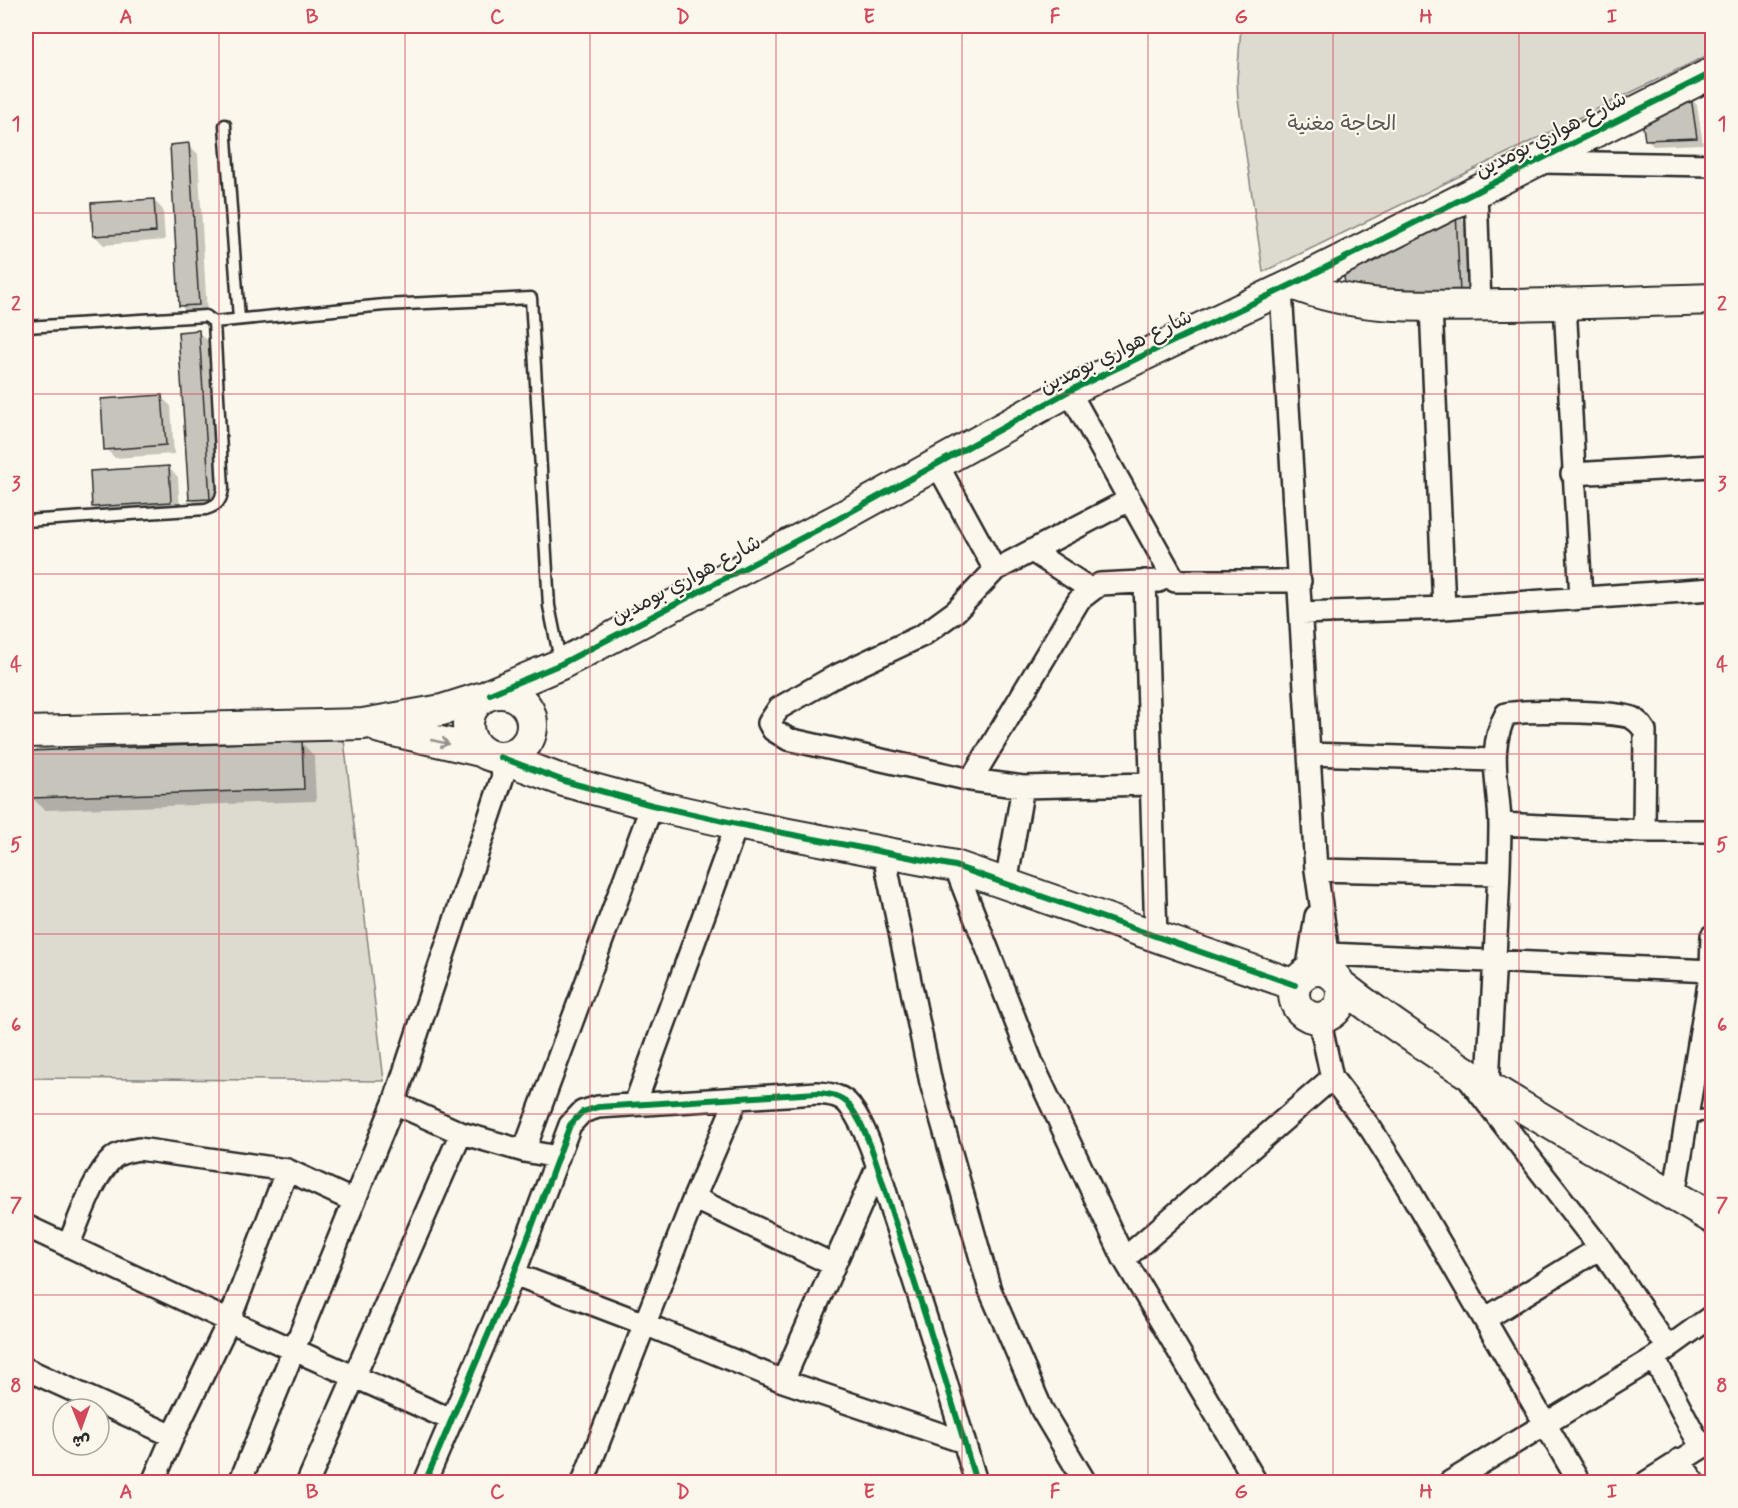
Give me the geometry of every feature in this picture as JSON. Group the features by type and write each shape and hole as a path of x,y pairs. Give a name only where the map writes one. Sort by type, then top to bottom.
{"street":[{"name":"شارع هواري بومدين","path":"363,724 422,715 485,696 551,669 937,465 1069,391 1287,287 1713,73"},
{"path":"1532,162 1713,165"},
{"path":"1476,191 1480,305"},
{"path":"1579,1482 1399,1172 1371,1129 1332,1078 1322,986 1301,613 1287,287 1356,303 1431,306 1713,299"},
{"path":"1565,304 1572,474 1581,598"},
{"path":"1431,306 1444,608"},
{"path":"1069,391 1174,581"},
{"path":"937,465 995,570"},
{"path":"1572,474 1713,466"},
{"path":"1129,500 995,570 956,611 922,635 832,678 778,708 769,723 772,730 788,739 971,780 1023,787 1151,784"},
{"path":"1032,551 1090,589"},
{"path":"971,780 1078,600 1090,589 1100,585 1145,581 1300,581"},
{"path":"1145,581 1156,936"},
{"path":"1301,613 1444,608 1713,589"},
{"path":"490,754 519,751 531,735 530,691 551,669"},
{"path":"240,1482 394,1103 503,776 490,754 473,744 467,725 469,714 485,696 499,692 516,697 531,717 535,741 541,757 564,782"},
{"path":"1644,831 1645,731 1641,724 1630,717 1506,714 1498,734 1494,760 1500,824 1494,960 1475,1078 1600,1248 1661,1353 1707,1444 1647,1482"},
{"path":"26,732 363,724 490,754 564,782 652,805 737,824 883,850 956,866 1156,936 1322,986 1398,1029 1475,1078 1713,1218"},
{"path":"1309,754 1494,760"},
{"path":"1006,884 1023,787"},
{"path":"524,1151 652,805"},
{"path":"635,1104 737,824"},
{"path":"1500,824 1644,831 1713,831"},
{"path":"883,850 931,1083 990,1290 1042,1410 1085,1482"},
{"path":"956,866 1032,1063 1124,1259 1256,1482"},
{"path":"1316,870 1498,874"},
{"path":"1674,1196 1712,971 1713,936"},
{"path":"1322,986 1494,960 1712,971"},
{"path":"1124,1259 1332,1078"},
{"path":"425,1482 514,1274 570,1125 582,1112 598,1107 635,1104 832,1094 850,1105 864,1132 976,1482"},
{"path":"583,1482 694,1198 737,1098"},
{"path":"394,1103 461,1133 524,1151 558,1157"},
{"path":"308,1482 461,1133"},
{"path":"68,1246 95,1184 112,1159 124,1151 139,1149 287,1170 354,1201"},
{"path":"783,1381 877,1168"},
{"path":"153,1482 228,1321 287,1170"},
{"path":"694,1198 834,1264"},
{"path":"26,1226 228,1321 356,1375 452,1420"},
{"path":"1485,1319 1600,1248"},
{"path":"514,1274 645,1324 783,1381 964,1442"},
{"path":"1450,1482 1661,1353 1713,1316"},
{"path":"26,1369 173,1436"},
{"path":"1679,1460 1694,1482"}],"lane":[{"path":"225,125 239,319"},
{"path":"26,327 206,316 214,322 384,305 531,298 551,669"},
{"path":"26,521 206,509 215,506 221,500 223,489 214,322"},
{"path":"1687,1117 1713,1115"}],"green space":[{"name":"الحاجة مغنية","path":"1241,26 1712,26 1712,53 1263,272 1238,99"},
{"path":"344,740 384,1081 26,1078 26,751"}],"building":[{"path":"1691,97 1697,138 1645,140 1642,120"},
{"path":"189,143 199,305 179,306 170,145"},
{"path":"154,199 156,232 93,236 91,203"},
{"path":"1456,212 1460,293 1348,293 1341,267"},
{"path":"199,330 210,499 189,500 178,332"},
{"path":"162,395 166,445 104,450 101,399"},
{"path":"169,466 171,502 92,507 90,471"},
{"path":"302,741 304,789 31,798 29,751"}],"cycle path":[{"path":"490,694 561,664 836,520 1069,391 1293,284 1712,73"},
{"path":"500,757 564,781 652,805 737,824 955,866 1295,985"},
{"path":"425,1482 514,1274 570,1125 582,1112 598,1107 817,1093 835,1096 847,1102 870,1144 976,1482"}]}
